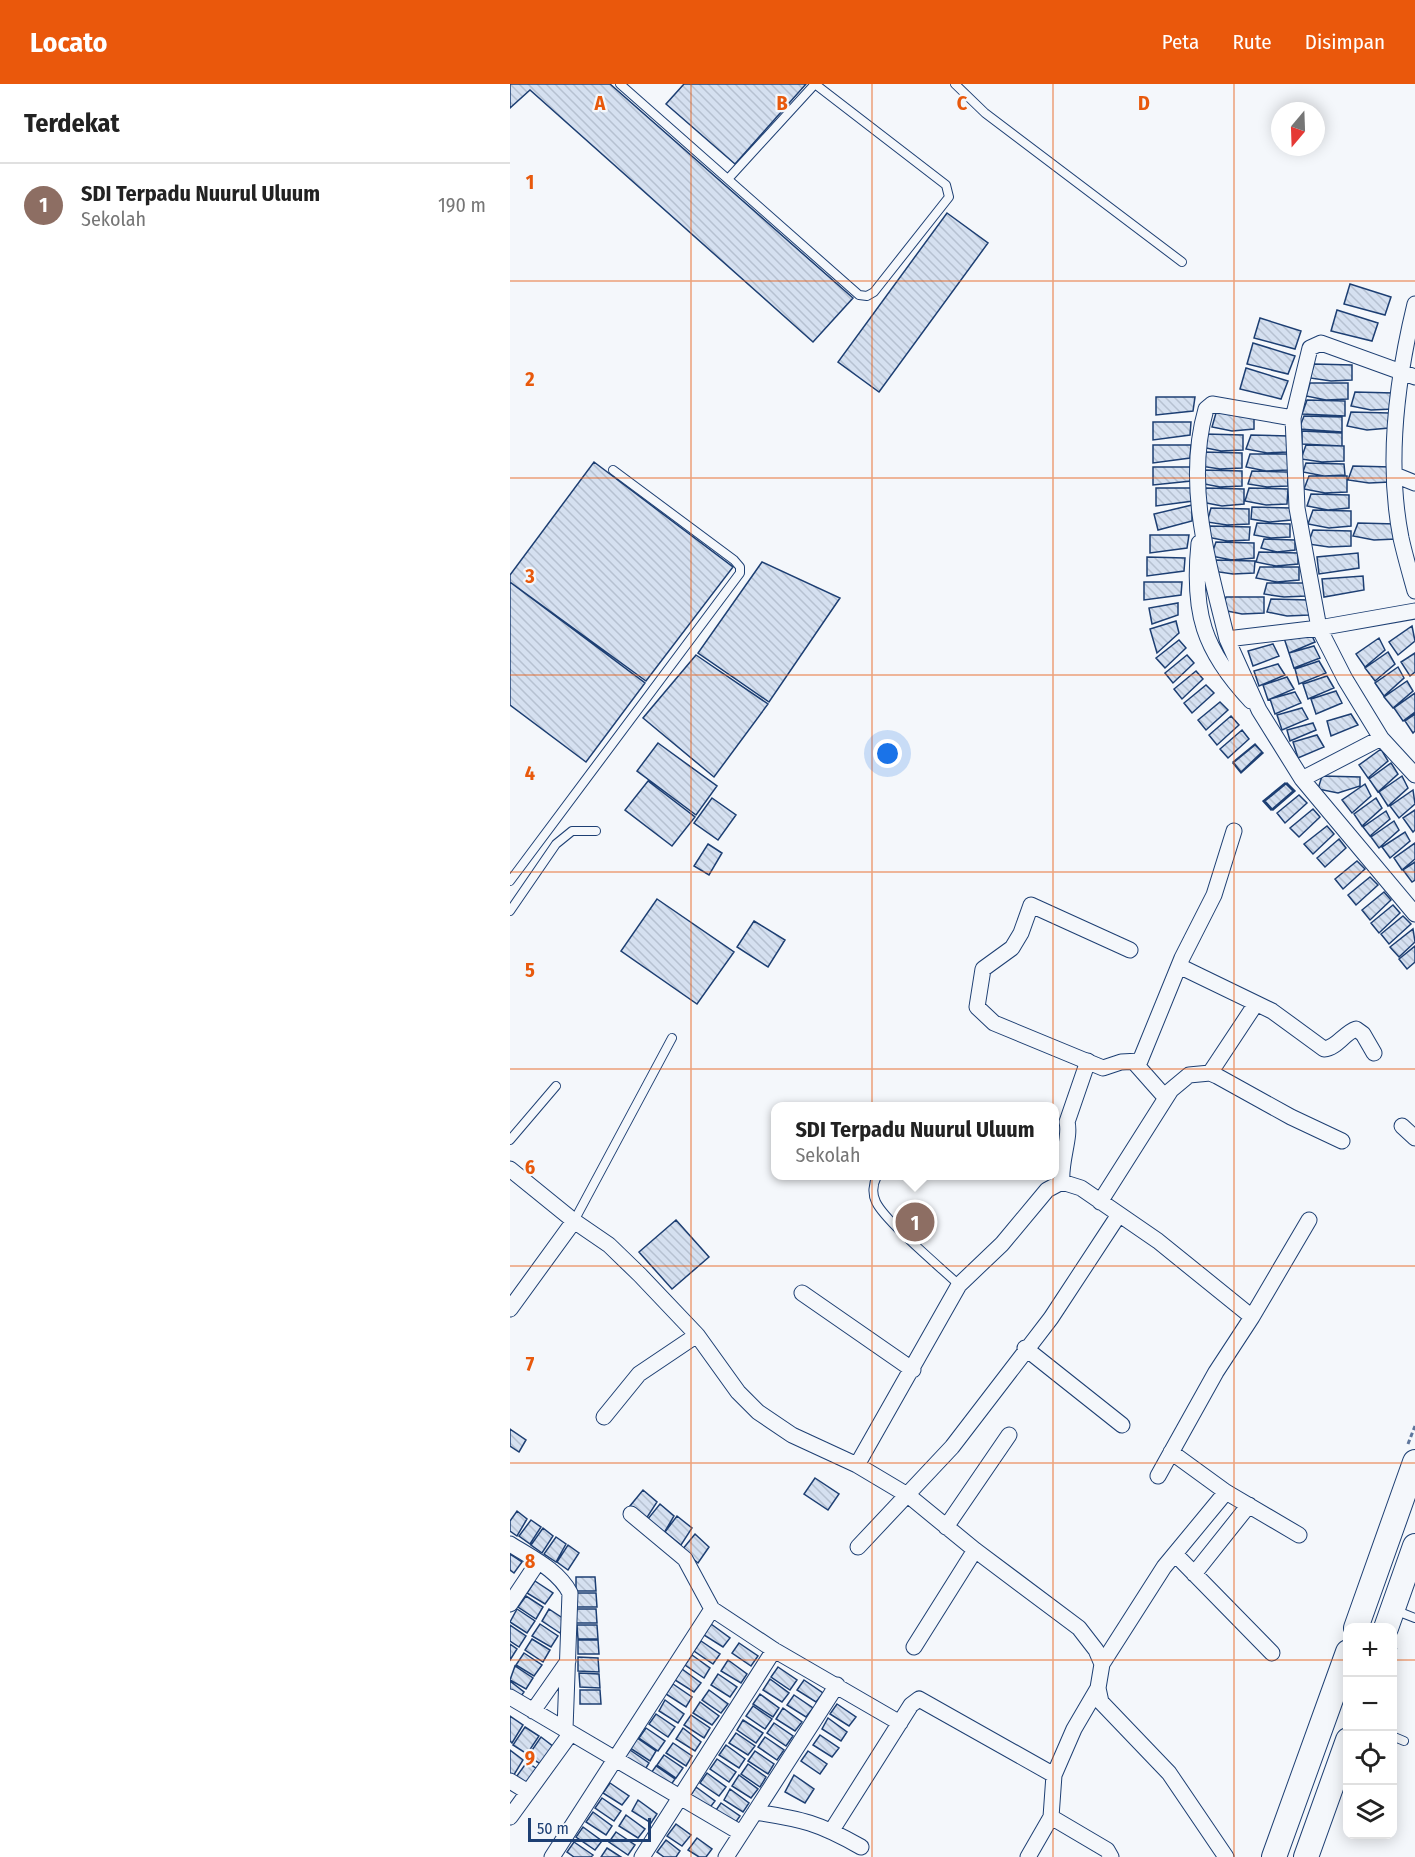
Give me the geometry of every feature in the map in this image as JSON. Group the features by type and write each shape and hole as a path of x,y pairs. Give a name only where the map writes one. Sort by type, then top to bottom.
{"main road":[{"path":"1358,1623 1415,1462"},
{"path":"1390,1618 1405,1585 1415,1546"},
{"path":"1274,1857 1343,1663"},
{"path":"1306,1857 1343,1751"}],"street":[{"path":"1414,582 1401,536 1395,475 1415,304"},
{"path":"1408,374 1321,342 1315,344 1310,348 1293,417 1298,508 1319,628 1381,738 1415,775"},
{"path":"1259,710 1227,676 1201,625 1198,582 1200,430 1208,406 1212,404 1293,417"},
{"path":"1395,475 1415,483"},
{"path":"1200,527 1227,639 1259,710 1302,779 1415,914"},
{"path":"1227,639 1319,628 1415,611"},
{"path":"1302,779 1381,738"},
{"path":"1130,951 1031,905 1021,933 1012,948 983,969 977,1007 983,1016 993,1023 1103,1068 1121,1062 1140,1061 1179,966 1214,895 1234,831"},
{"path":"1179,966 1235,991 1255,1005 1272,1011 1324,1049 1329,1049 1347,1032 1356,1029 1363,1034 1374,1053"},
{"path":"1210,1073 1255,1005"},
{"path":"1062,1182 1060,1166 1069,1129 1067,1122 1088,1061"},
{"path":"1134,1062 1165,1097"},
{"path":"1100,1202 1133,1155 1165,1097 1189,1075 1210,1073 1342,1141"},
{"path":"1402,1126 1415,1138"},
{"path":"510,1169 574,1221 609,1245 697,1335 738,1392 758,1412 792,1435 857,1466 909,1496 975,1550 1078,1628 1096,1650 1102,1664"},
{"path":"857,1466 959,1285 1002,1244 1047,1190 1062,1182 1081,1188 1158,1241 1252,1317"},
{"path":"858,1547 909,1496 952,1448 1025,1348 1051,1318 1119,1216"},
{"path":"1158,1476 1216,1372 1252,1317 1309,1220"},
{"path":"510,1309 574,1221"},
{"path":"802,1293 913,1370"},
{"path":"604,1417 639,1374 697,1335"},
{"path":"1025,1348 1122,1425"},
{"path":"946,1527 1009,1435"},
{"path":"1171,1452 1226,1492 1299,1535"},
{"path":"1028,1857 1051,1817 1054,1775 1074,1729 1098,1688 1102,1664 1164,1567 1226,1492"},
{"path":"1194,1574 1249,1505"},
{"path":"632,1514 685,1559 712,1610 774,1650 900,1723"},
{"path":"510,1544 564,1582 570,1593 567,1660 568,1731 510,1817"},
{"path":"914,1647 975,1550"},
{"path":"1176,1555 1272,1653"},
{"path":"510,1604 538,1562"},
{"path":"552,1857 712,1610"},
{"path":"642,1857 774,1650"},
{"path":"533,1711 567,1660"},
{"path":"726,1857 837,1685"},
{"path":"1098,1688 1101,1702 1168,1773 1226,1857"},
{"path":"510,1697 741,1833"},
{"path":"832,1830 911,1705 919,1700 1054,1775"},
{"path":"510,1781 528,1792"},
{"path":"755,1812 805,1820 832,1830 861,1847"},
{"path":"1051,1817 1107,1850 1111,1857"}],"lane":[{"path":"620,84 728,180 859,295 867,296 874,292 949,196 946,185 815,84 728,180"},
{"path":"956,84 985,113 1182,262"},
{"path":"510,881 740,573 740,567 734,560 614,470"},
{"path":"510,911 556,844 572,831 596,831"},
{"path":"574,1221 672,1038"},
{"path":"510,1140 556,1086"},
{"path":"875,1180 873,1184 876,1202 897,1226 959,1285"},
{"path":"1390,1618 1415,1618"},
{"path":"1397,1738 1404,1742"}],"building":[{"path":"510,84 610,84 853,298 813,342 530,90 510,108"},
{"path":"684,84 806,84 735,164 666,104"},
{"path":"947,213 988,243 879,392 838,362"},
{"path":"1350,284 1391,297 1385,315 1344,304"},
{"path":"1337,310 1378,323 1372,341 1331,331"},
{"path":"1260,318 1301,331 1295,349 1254,338"},
{"path":"1253,343 1295,356 1288,374 1247,364"},
{"path":"1314,364 1352,365 1352,380 1331,381 1310,378"},
{"path":"1246,368 1288,381 1281,399 1240,389"},
{"path":"1310,383 1348,383 1348,399 1326,400 1306,396"},
{"path":"1355,392 1393,393 1393,409 1371,410 1351,406"},
{"path":"1156,397 1195,397 1193,411 1156,415"},
{"path":"1307,400 1345,401 1345,416 1302,414"},
{"path":"1351,412 1389,413 1389,428 1367,430 1347,426"},
{"path":"1216,413 1254,414 1254,429 1232,431 1212,427"},
{"path":"1304,416 1342,417 1342,432 1299,429"},
{"path":"1153,422 1191,422 1190,435 1153,440"},
{"path":"1302,431 1342,433 1342,446 1302,444"},
{"path":"1205,434 1243,435 1243,450 1221,451 1201,447"},
{"path":"1251,435 1289,436 1288,452 1267,453 1246,449"},
{"path":"1153,445 1191,445 1190,458 1153,463"},
{"path":"1306,445 1344,446 1344,461 1322,462 1301,459"},
{"path":"1204,452 1242,453 1242,468 1220,469 1200,466"},
{"path":"1250,454 1288,454 1288,470 1266,471 1246,467"},
{"path":"594,462 733,567 646,681 510,582 510,575"},
{"path":"1306,463 1344,464 1345,475 1324,476 1303,472"},
{"path":"1353,466 1391,467 1390,482 1369,483 1348,480"},
{"path":"1153,467 1192,467 1191,481 1153,485"},
{"path":"1203,470 1242,471 1242,486 1220,487 1199,483"},
{"path":"1252,471 1288,472 1288,486 1267,487 1248,484"},
{"path":"1309,476 1347,476 1347,492 1325,493 1304,489"},
{"path":"1156,488 1195,488 1193,501 1156,506"},
{"path":"1206,488 1244,489 1244,504 1222,506 1201,502"},
{"path":"1249,488 1288,489 1287,504 1266,505 1245,501"},
{"path":"1311,494 1349,495 1349,508 1328,510 1307,506"},
{"path":"1192,505 1192,521 1158,530 1154,514"},
{"path":"1252,507 1291,508 1291,520 1269,522 1251,519"},
{"path":"1211,508 1249,509 1249,524 1227,525 1207,522"},
{"path":"1313,510 1351,511 1351,526 1329,528 1308,524"},
{"path":"1257,523 1290,524 1290,537 1271,538 1254,535"},
{"path":"1358,523 1396,524 1396,539 1374,540 1353,536"},
{"path":"1210,526 1250,527 1249,540 1227,541 1207,537"},
{"path":"1313,530 1351,531 1351,546 1329,547 1308,544"},
{"path":"1150,535 1189,535 1187,548 1150,553"},
{"path":"1264,539 1295,540 1295,550 1277,552 1261,548"},
{"path":"1216,542 1254,543 1254,558 1232,560 1211,556"},
{"path":"1259,552 1298,553 1298,564 1276,566 1256,562"},
{"path":"1358,553 1359,568 1319,574 1317,557"},
{"path":"1147,557 1185,558 1184,571 1147,576"},
{"path":"1215,560 1255,561 1254,573 1233,574 1212,571"},
{"path":"762,562 840,598 769,702 698,653"},
{"path":"1260,567 1299,567 1299,580 1277,582 1256,578"},
{"path":"1363,576 1364,590 1324,597 1322,579"},
{"path":"510,582 645,683 586,762 510,705"},
{"path":"1144,582 1182,582 1181,595 1144,600"},
{"path":"1267,583 1306,583 1306,596 1284,597 1264,594"},
{"path":"1226,597 1264,597 1264,613 1242,614 1222,610"},
{"path":"1271,599 1309,600 1309,615 1287,616 1267,612"},
{"path":"1178,603 1178,615 1152,624 1149,608"},
{"path":"1176,621 1179,633 1157,653 1150,629"},
{"path":"1412,626 1415,641 1398,655 1389,642"},
{"path":"1309,630 1315,642 1289,653 1284,638"},
{"path":"1379,638 1385,650 1365,667 1356,654"},
{"path":"1179,640 1186,648 1165,668 1156,658"},
{"path":"1273,644 1279,656 1253,666 1248,651"},
{"path":"1314,646 1320,658 1294,668 1289,653"},
{"path":"1388,652 1395,664 1375,681 1365,668"},
{"path":"1415,653 1415,672 1410,676 1401,662"},
{"path":"696,655 768,704 714,777 643,718"},
{"path":"1187,655 1194,663 1173,683 1165,673"},
{"path":"1319,661 1326,673 1299,684 1295,669"},
{"path":"1278,664 1285,675 1259,686 1254,671"},
{"path":"1398,667 1404,678 1384,696 1375,683"},
{"path":"1196,671 1203,679 1182,699 1174,689"},
{"path":"1327,676 1334,688 1308,699 1303,684"},
{"path":"1287,677 1294,689 1268,700 1263,685"},
{"path":"1407,681 1413,691 1393,708 1384,697"},
{"path":"1206,685 1214,693 1192,713 1184,703"},
{"path":"1336,691 1342,703 1316,714 1311,699"},
{"path":"1295,692 1301,703 1275,714 1270,699"},
{"path":"1415,693 1415,712 1403,721 1394,708"},
{"path":"1220,702 1228,710 1206,730 1198,720"},
{"path":"1302,708 1308,719 1282,730 1277,715"},
{"path":"1351,714 1358,725 1331,736 1327,721"},
{"path":"1415,714 1415,731 1413,733 1405,721"},
{"path":"1231,716 1239,725 1217,745 1209,735"},
{"path":"1313,723 1316,730 1290,741 1287,730"},
{"path":"1242,730 1249,739 1228,758 1220,749"},
{"path":"1317,735 1324,747 1298,758 1293,742"},
{"path":"658,743 717,786 696,815 637,771"},
{"path":"1255,744 1262,752 1241,772 1233,762"},
{"path":"1255,745 1263,753 1241,773 1233,763"},
{"path":"1381,749 1388,761 1368,778 1359,765"},
{"path":"1391,763 1398,774 1378,792 1369,779"},
{"path":"1322,776 1360,777 1360,786 1338,793 1318,789"},
{"path":"1402,776 1408,788 1388,806 1379,792"},
{"path":"648,781 695,817 672,846 625,810"},
{"path":"1285,783 1293,791 1271,810 1263,801"},
{"path":"1287,783 1295,791 1273,810 1265,801"},
{"path":"1365,784 1371,796 1352,813 1342,800"},
{"path":"1413,790 1415,804 1399,818 1390,806"},
{"path":"1299,795 1307,803 1285,823 1277,813"},
{"path":"712,798 736,815 718,840 694,823"},
{"path":"1376,798 1382,808 1362,826 1354,814"},
{"path":"1313,809 1320,817 1299,837 1290,828"},
{"path":"1415,810 1415,830 1413,832 1403,818"},
{"path":"1386,811 1390,819 1370,836 1363,827"},
{"path":"1394,821 1399,830 1379,848 1371,837"},
{"path":"1327,826 1334,834 1313,854 1304,844"},
{"path":"1405,832 1410,841 1390,858 1382,847"},
{"path":"1339,839 1346,848 1325,867 1317,858"},
{"path":"1415,843 1415,859 1402,870 1394,858"},
{"path":"708,844 722,853 709,875 694,866"},
{"path":"1357,861 1365,869 1343,889 1335,879"},
{"path":"1415,862 1415,880 1412,882 1403,870"},
{"path":"1370,877 1378,885 1356,905 1348,895"},
{"path":"1384,892 1391,900 1370,920 1362,910"},
{"path":"657,899 734,952 697,1004 621,951"},
{"path":"1393,905 1400,913 1379,933 1371,923"},
{"path":"1403,916 1411,924 1389,944 1381,934"},
{"path":"754,921 785,940 768,967 737,947"},
{"path":"1413,929 1415,942 1399,957 1390,947"},
{"path":"1415,946 1415,962 1407,969 1399,959"},
{"path":"676,1220 709,1257 672,1289 639,1252"},
{"path":"510,1429 526,1440 519,1452 510,1446"},
{"path":"815,1478 839,1494 828,1510 804,1494"},
{"path":"643,1490 657,1502 646,1519 630,1506"},
{"path":"660,1504 674,1516 664,1533 647,1520"},
{"path":"517,1511 527,1519 517,1536 510,1531 510,1521"},
{"path":"677,1516 692,1528 681,1545 665,1532"},
{"path":"531,1520 541,1527 530,1544 519,1536"},
{"path":"543,1528 553,1536 542,1553 531,1545"},
{"path":"695,1534 709,1547 698,1563 682,1550"},
{"path":"556,1537 566,1544 556,1562 544,1554"},
{"path":"568,1545 579,1553 568,1570 557,1562"},
{"path":"510,1554 522,1562 514,1573 510,1570"},
{"path":"576,1577 595,1577 596,1591 576,1591"},
{"path":"535,1581 553,1593 545,1604 527,1593"},
{"path":"576,1593 596,1593 597,1607 576,1607"},
{"path":"526,1596 543,1607 536,1619 518,1607"},
{"path":"517,1609 535,1621 527,1633 510,1622"},
{"path":"549,1609 567,1621 560,1633 542,1621"},
{"path":"576,1609 596,1609 597,1623 576,1623"},
{"path":"540,1624 558,1636 551,1647 532,1636"},
{"path":"711,1624 730,1638 723,1647 704,1635"},
{"path":"510,1625 526,1636 519,1647 510,1641"},
{"path":"577,1625 597,1625 598,1639 578,1639"},
{"path":"532,1639 550,1650 543,1662 525,1650"},
{"path":"578,1640 598,1640 599,1654 578,1654"},
{"path":"701,1641 720,1654 713,1664 694,1651"},
{"path":"739,1643 758,1656 751,1666 732,1653"},
{"path":"510,1644 517,1649 510,1660"},
{"path":"524,1653 542,1665 534,1676 516,1665"},
{"path":"692,1655 710,1668 704,1678 685,1665"},
{"path":"578,1657 598,1658 599,1672 578,1671"},
{"path":"728,1660 747,1674 741,1683 721,1671"},
{"path":"515,1666 533,1678 526,1689 510,1680"},
{"path":"778,1667 797,1680 790,1690 771,1677"},
{"path":"682,1669 701,1683 694,1692 675,1680"},
{"path":"579,1673 599,1674 600,1688 580,1687"},
{"path":"718,1674 737,1687 730,1697 711,1685"},
{"path":"770,1679 789,1693 782,1702 763,1690"},
{"path":"804,1680 823,1693 816,1702 797,1690"},
{"path":"510,1681 524,1692 519,1699 510,1693"},
{"path":"673,1684 692,1697 686,1707 666,1694"},
{"path":"580,1690 600,1690 601,1704 580,1704"},
{"path":"709,1690 728,1704 721,1713 702,1700"},
{"path":"760,1694 779,1708 773,1717 753,1704"},
{"path":"794,1695 813,1708 806,1717 787,1705"},
{"path":"665,1700 684,1714 678,1723 659,1711"},
{"path":"700,1702 719,1716 712,1725 693,1713"},
{"path":"837,1704 856,1717 849,1726 830,1714"},
{"path":"753,1706 772,1719 765,1729 746,1716"},
{"path":"783,1708 802,1722 795,1731 776,1719"},
{"path":"656,1714 675,1727 668,1737 649,1724"},
{"path":"691,1715 710,1728 704,1738 684,1725"},
{"path":"510,1716 523,1725 512,1743 510,1741"},
{"path":"828,1718 847,1732 841,1741 822,1729"},
{"path":"743,1720 763,1733 756,1743 737,1730"},
{"path":"774,1723 793,1736 786,1746 767,1733"},
{"path":"525,1727 539,1736 527,1754 513,1745"},
{"path":"646,1728 665,1741 658,1751 639,1738"},
{"path":"683,1728 701,1742 695,1751 676,1739"},
{"path":"736,1733 755,1746 748,1755 729,1743"},
{"path":"820,1735 839,1748 832,1757 813,1745"},
{"path":"541,1737 554,1747 542,1765 528,1756"},
{"path":"765,1737 784,1750 777,1760 758,1747"},
{"path":"637,1738 656,1751 650,1761 630,1748"},
{"path":"673,1743 692,1756 686,1766 666,1753"},
{"path":"726,1745 745,1759 739,1768 719,1755"},
{"path":"510,1750 523,1760 512,1778 510,1777"},
{"path":"630,1750 649,1763 643,1773 623,1760"},
{"path":"755,1751 774,1764 768,1774 748,1761"},
{"path":"808,1751 827,1764 820,1774 801,1761"},
{"path":"664,1755 683,1768 676,1778 657,1765"},
{"path":"717,1759 736,1772 729,1782 710,1769"},
{"path":"527,1762 540,1771 528,1790 514,1780"},
{"path":"748,1764 766,1777 760,1787 741,1774"},
{"path":"656,1766 675,1779 668,1789 649,1776"},
{"path":"707,1773 726,1787 719,1796 700,1783"},
{"path":"739,1775 758,1789 751,1798 732,1786"},
{"path":"794,1775 814,1789 805,1803 785,1792"},
{"path":"610,1783 629,1796 622,1805 603,1793"},
{"path":"696,1787 715,1801 708,1810 689,1798"},
{"path":"730,1789 749,1803 743,1812 724,1800"},
{"path":"602,1798 621,1811 614,1821 595,1808"},
{"path":"638,1800 657,1814 651,1823 632,1811"},
{"path":"721,1803 740,1816 733,1826 714,1813"},
{"path":"593,1812 612,1826 606,1835 586,1822"},
{"path":"626,1815 645,1829 638,1838 619,1826"},
{"path":"676,1824 691,1835 682,1846 667,1836"},
{"path":"583,1827 602,1841 595,1850 576,1837"},
{"path":"616,1832 635,1845 628,1855 609,1842"},
{"path":"697,1838 712,1849 706,1857 699,1857 688,1850"},
{"path":"666,1840 680,1851 676,1857 664,1857 657,1852"},
{"path":"574,1842 593,1855 574,1857 567,1852"},
{"path":"607,1848 621,1857 601,1857"}],"place":[{"name":"SDI Terpadu Nuurul Uluum","path":"915,1222"}]}
